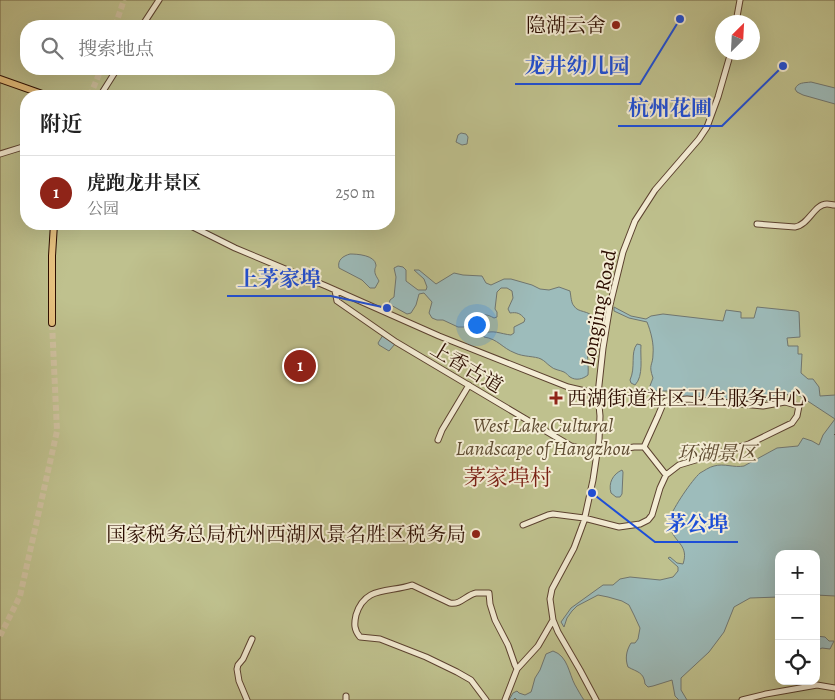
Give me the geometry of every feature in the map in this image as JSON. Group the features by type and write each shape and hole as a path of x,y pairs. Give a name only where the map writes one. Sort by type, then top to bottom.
{"main road":[{"path":"0,79 31,90"},
{"path":"52,323 54,230"}],"street":[{"path":"146,20 159,0"},
{"path":"737,15 740,0"},
{"name":"Longjing Road","path":"596,700 560,636 553,620 550,599 552,589 574,548 584,518 598,453 600,416 598,394 602,348 610,305 623,252 635,221 656,190 707,127 718,98 729,60"},
{"path":"104,90 113,75"},
{"path":"0,154 20,148"},
{"path":"757,224 801,226 821,206 826,204 835,205"},
{"path":"199,230 235,248 439,336 568,387 598,394"},
{"name":"上香古道","path":"335,290 337,301 396,342 571,446 598,453"},
{"path":"438,440 469,385"},
{"path":"523,525 548,515 584,518 619,528 640,524 648,520 654,510 666,475 680,465 749,444 792,423 797,416 800,406 784,402 763,406 687,399 666,401 644,447"},
{"path":"598,453 644,447"},
{"path":"644,447 666,475"},
{"path":"486,700 471,680 457,672 426,657 380,639 360,637 354,627 361,603 377,592 412,586 455,604 475,593 489,593 495,620 508,645 517,669"},
{"path":"505,700 517,669 538,646 553,620"},
{"path":"247,700 237,669 252,639"},
{"path":"742,700 817,685 835,688"}],"green space":[{"name":"West Lake Cultural Landscape of Hangzhou","path":"0,0 835,0 835,700 0,700"}],"water":[{"path":"811,82 835,88 835,104 803,95 795,89 800,84"},
{"path":"461,133 466,134 468,137 467,144 462,145 456,142 458,135"},
{"path":"350,254 369,257 375,262 375,272 379,281 375,288 370,288 362,280 339,268 341,259"},
{"path":"398,266 406,270 406,281 418,290 426,290 427,287 424,279 414,270 419,270 436,284 454,273 482,276 486,283 491,285 504,279 511,279 540,289 549,290 559,287 570,291 572,303 576,308 592,315 595,321 595,328 587,347 588,375 579,379 572,378 541,359 518,354 484,337 483,334 490,332 511,335 514,333 514,327 524,322 525,319 522,315 510,313 508,309 513,298 512,291 507,288 501,288 497,292 495,309 497,317 481,315 464,327 458,327 443,320 432,318 429,313 432,302 424,293 419,294 416,305 411,313 407,314 389,304 390,300 394,297 396,277 394,268"},
{"path":"614,307 631,316 646,319 663,314 723,321 726,310 741,312 741,318 754,318 757,307 799,312 800,337 787,338 788,346 798,346 798,354 802,354 801,373 808,379 813,379 819,387 820,396 835,395 835,419 800,396 793,394 774,396 771,400 740,401 682,397 667,391 648,391 653,378 651,367 653,350 652,338 647,322 629,318 614,311"},
{"path":"383,335 395,344 389,351 378,343"},
{"path":"637,344 641,345 641,366 640,377 635,385 630,380"},
{"path":"835,419 835,596 820,595 820,550 775,550 775,597 750,598 734,607 724,632 709,652 681,678 681,690 687,700 679,700 675,696 672,680 648,687 642,675 628,667 626,661 627,652 631,643 635,643 638,639 640,628 629,605 622,601 598,595 577,606 567,618 564,627 561,622 571,608 603,585 613,585 620,579 630,577 660,580 673,577 678,571 678,567 668,558 670,557 677,563 683,564 684,553 670,528 670,518 683,494 700,473 718,465 744,466 777,448 798,446 803,438 819,445 823,435"},
{"path":"622,470 622,494 620,497 616,497 611,493 611,482 614,476"},
{"path":"820,636 825,637 829,641 834,641 830,649 820,649"},
{"path":"553,651 558,653 565,661 575,685 584,700 517,700 515,698 509,700 513,693 517,691 525,695 531,692 546,654"}],"tunnel":[{"path":"117,20 124,0"},
{"path":"92,90 99,75"},
{"path":"0,636 20,596 57,431 52,323"}],"place":[{"name":"龙井幼儿园","path":"680,19"},
{"name":"隐湖云舍","path":"616,25"},
{"name":"杭州花圃","path":"783,66"},
{"name":"上茅家埠","path":"387,308"},
{"name":"虎跑龙井景区","path":"300,366"},
{"name":"西湖街道社区卫生服务中心","path":"556,398"},
{"name":"茅公埠","path":"592,493"},
{"name":"国家税务总局杭州西湖风景名胜区税务局","path":"476,534"}],"district":[{"name":"茅家埠村","path":"508,477"}],"park label":[{"name":"环湖景区","path":"717,453"}]}
